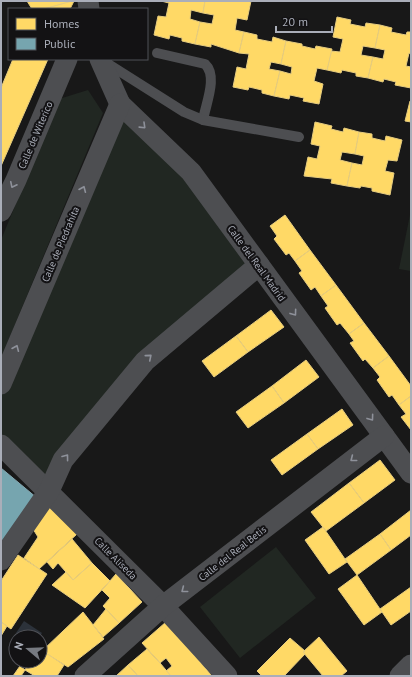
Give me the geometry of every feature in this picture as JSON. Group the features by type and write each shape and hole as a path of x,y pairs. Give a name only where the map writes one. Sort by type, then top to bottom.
{"street":[{"name":"Calle de Witerico","path":"1,211 67,60"},
{"name":"Calle del Real Madrid","path":"100,60 120,104 191,172 411,473"},
{"name":"Calle de Piedrahíta","path":"1,384 120,104"},
{"path":"1,560 49,491 63,460 145,360 259,265"},
{"name":"Calle del Real Betis","path":"85,676 163,606 384,436"},
{"name":"Calle Aliseda","path":"1,445 49,491 163,606 227,676"},
{"path":"400,676 411,665"}],"lane":[{"path":"157,53 205,64 210,69 212,77 203,120"},
{"path":"102,60 184,112 203,120 299,137"}],"shaded area":[{"path":"88,90 103,113 1,358 1,240 59,99"},
{"path":"120,104 259,265 142,359 47,489 1,445 1,384"},
{"path":"411,210 411,271 399,269"},
{"path":"276,547 316,598 240,658 200,607"},
{"path":"24,621 36,629 19,629"}],"building: Homes":[{"path":"27,1 70,2 48,8 31,8"},
{"path":"74,1 70,8 48,8"},
{"path":"161,1 205,1 203,13 191,10 190,19 200,22 195,44 182,41 182,38 170,35 169,39 154,35 158,16 166,17 169,3"},
{"path":"205,1 251,1 247,20 237,18 235,30 244,32 239,53 211,44 211,47 195,44 200,22 212,24 214,15 203,13"},
{"path":"337,17 351,20 350,24 365,27 366,23 380,25 375,48 363,46 361,55 373,57 368,78 356,76 356,73 342,70 341,73 327,70 331,51 340,52 343,39 333,37"},
{"path":"380,25 392,28 391,32 406,35 407,32 411,32 411,54 409,53 406,66 411,67 411,88 395,85 396,82 384,79 383,82 368,78 373,57 383,59 385,50 375,48"},
{"path":"244,32 257,35 257,39 272,42 273,37 286,41 281,64 271,62 269,69 280,71 274,96 262,93 262,90 249,87 248,90 233,87 237,67 246,69 249,54 239,53"},
{"path":"286,41 302,44 302,46 315,49 316,46 332,49 327,70 317,68 314,81 323,84 319,104 303,101 304,98 290,95 289,99 274,96 280,71 291,74 292,67 281,64"},
{"path":"13,60 48,60 1,166 1,88"},
{"path":"410,101 411,102 411,122 405,121"},
{"path":"315,122 332,126 331,129 343,132 344,128 359,132 355,154 342,152 340,160 352,163 347,186 331,183 332,179 304,176 308,157 317,159 320,146 311,144"},
{"path":"359,132 372,134 372,138 385,141 386,136 402,140 397,161 388,160 385,171 394,173 390,195 372,191 372,188 347,186 352,163 362,165 364,156 355,154"},
{"path":"285,215 310,250 295,261 289,253 286,255 274,239 277,236 270,226"},
{"path":"310,250 336,285 321,296 315,287 311,290 299,273 302,271 295,261"},
{"path":"336,285 364,323 349,334 340,323 337,325 325,308 328,306 321,296"},
{"path":"271,310 284,327 248,352 236,336"},
{"path":"364,323 389,356 373,368 365,359 363,361 350,343 354,341 349,334"},
{"path":"236,336 248,352 214,377 202,361"},
{"path":"389,356 411,386 411,396 399,405 392,395 389,397 377,380 380,377 373,368"},
{"path":"306,360 319,377 284,403 272,386"},
{"path":"272,386 284,403 248,428 236,412"},
{"path":"411,396 411,430 401,417 406,414 399,405"},
{"path":"342,409 353,425 318,449 307,434"},
{"path":"307,434 318,449 282,475 271,460"},
{"path":"380,460 395,480 364,503 349,483"},
{"path":"349,483 364,503 326,531 311,512"},
{"path":"50,502 77,534 39,569 24,558 38,537 33,529"},
{"path":"411,510 411,535 391,550 380,534"},
{"path":"323,527 347,562 329,574 305,540"},
{"path":"380,534 391,550 357,575 345,559"},
{"path":"72,539 92,563 73,580 58,563 53,569 47,562"},
{"path":"18,555 47,574 11,629 1,622 1,581"},
{"path":"92,563 110,581 85,608 52,585 66,572 73,580"},
{"path":"116,574 142,602 119,623 103,606 110,598 102,590"},
{"path":"357,575 382,612 364,625 338,589"},
{"path":"411,587 411,611 391,625 380,609"},
{"path":"106,609 119,623 103,637 93,625"},
{"path":"83,612 104,639 68,667 48,655 48,645"},
{"path":"1,622 7,626 1,636"},
{"path":"166,622 212,676 171,676 166,671 172,666 166,658 160,663 142,643"},
{"path":"319,637 347,671 341,676 323,676 303,652"},
{"path":"290,638 305,651 303,652 305,654 284,676 262,676 257,671"},
{"path":"147,649 171,676 138,676 128,665"},
{"path":"48,654 64,665 57,676 35,676 25,670 48,669"},
{"path":"128,665 138,676 116,676"},
{"path":"18,669 25,670 21,676 13,676"}],"building: Public":[{"path":"1,468 37,498 1,551"}]}
